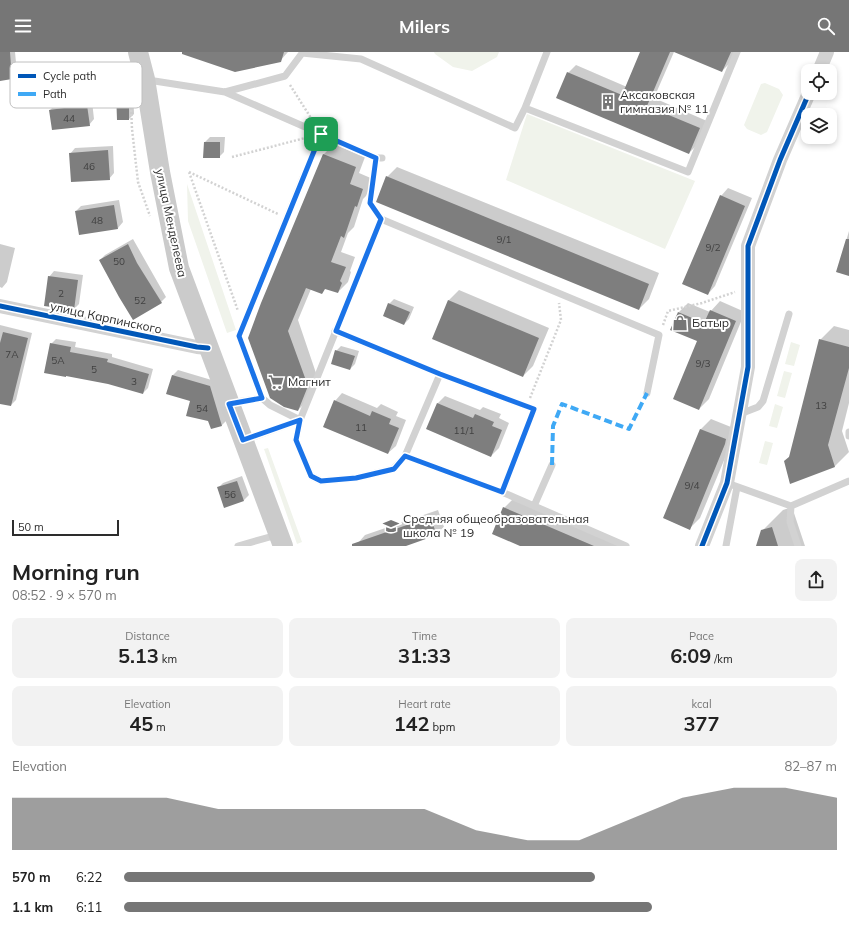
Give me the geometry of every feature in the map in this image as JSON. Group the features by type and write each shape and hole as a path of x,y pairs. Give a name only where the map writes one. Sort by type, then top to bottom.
{"main road":[{"name":"улица Менделеева","path":"138,52 141,62"},
{"name":"улица Менделеева","path":"142,67 160,172 179,268 281,540"}],"street":[{"path":"822,64 827,52"},
{"path":"702,546 732,485 740,414 748,366 748,246 780,160 806,100"},
{"name":"улица Карпинского","path":"0,306 197,348 208,348"}],"lane":[{"path":"225,92 285,76 302,52 361,59 515,128 525,108 547,52"},
{"path":"525,108 688,172 737,52"},
{"path":"145,79 225,92 379,158"},
{"path":"300,420 270,405 262,398 239,336 244,327 304,175"},
{"path":"440,374 405,456 394,469 356,478 321,481 311,476 296,440 300,420 381,219 659,335 647,393"},
{"path":"740,414 758,407 763,401 789,314"},
{"path":"336,331 440,374 534,409 502,492"},
{"path":"229,404 262,398"},
{"path":"243,440 300,420"},
{"path":"405,456 502,492 626,546"},
{"path":"534,506 552,465"},
{"path":"726,546 732,485 791,506 849,481"},
{"path":"791,506 790,522 798,546"},
{"path":"238,546 281,540"}],"path":[{"path":"285,76 321,134"},
{"path":"232,157 321,134"},
{"path":"304,175 321,134"},
{"path":"379,158 370,203 381,219"},
{"path":"244,327 189,172 287,218"},
{"path":"659,335 668,311 702,303 748,288"},
{"path":"533,390 561,320 558,293"}],"shaded area":[{"path":"434,52 499,52 497,57 472,71 453,67"},
{"path":"765,83 779,89 783,95 767,132 761,135 747,129 744,125 761,84"},
{"path":"527,114 695,181 665,249 506,180"},
{"path":"187,184 236,330 227,333 188,221"},
{"path":"791,342 800,345 794,366 785,364"},
{"path":"784,371 792,373 785,398 777,396"},
{"path":"775,404 783,407 777,428 769,426"},
{"path":"765,441 773,443 767,465 759,463"},
{"path":"268,448 302,542 297,544 264,449"}],"building":[{"path":"0,52 10,52 10,79 0,81"},
{"path":"182,52 284,52 281,62 235,72 182,54"},
{"name":"Аксаковская гимназия № 11","path":"640,52 670,52 647,106 700,128 689,154 556,98 567,72 622,95"},
{"name":"Аксаковская гимназия № 11","path":"674,52 731,52 722,72"},
{"path":"64,108 87,108 90,126 52,130 49,110"},
{"path":"117,108 129,108 129,120 117,120"},
{"path":"204,142 220,142 220,158 203,158"},
{"path":"108,150 110,180 71,182 69,153"},
{"path":"323,154 356,167 350,184 363,189 357,207 355,206 344,238 341,236 331,262 346,267 340,281 342,283 338,293 325,289 322,294 306,288 288,331 308,386 298,411 284,407 270,398 248,338"},
{"path":"386,176 649,284 639,310 376,202"},
{"path":"720,195 745,206 708,295 682,284"},
{"path":"114,205 118,229 79,235 75,211"},
{"path":"846,239 849,239 849,276 836,272"},
{"path":"128,244 137,263 162,303 133,320 99,260"},
{"path":"48,276 78,280 74,310 44,306"},
{"path":"448,300 539,338 523,377 432,339"},
{"path":"388,303 410,312 404,325 383,316"},
{"path":"710,310 736,321 699,410 673,399 697,341 670,330 678,312 704,323"},
{"path":"3,332 28,338 11,406 0,404 0,343"},
{"path":"819,339 849,347 849,368 828,445 835,467 790,484 784,461 789,457"},
{"path":"50,343 71,347 70,352 108,359 107,362 149,374 143,394 108,384 44,373"},
{"path":"335,350 355,356 350,370 331,364"},
{"path":"172,375 210,386 222,426 211,429 208,421 186,416 190,401 166,394"},
{"path":"334,400 370,416 372,411 391,419 389,424 399,428 388,454 323,427"},
{"path":"437,403 473,418 475,414 494,422 492,426 502,430 491,457 426,429"},
{"path":"700,429 726,439 690,530 663,518"},
{"path":"237,481 244,501 224,508 217,487"},
{"path":"503,507 594,546 520,546 492,534"},
{"path":"430,517 437,535 406,546 352,546 352,544"},
{"path":"772,527 778,546 756,546 761,530"}],"marked path":[{"path":"552,465 553,426 562,404 629,429 647,393"}],"cycle path":[{"path":"702,546 727,483 748,367 748,246 780,160 806,100"},
{"path":"0,306 208,348"}],"place":[{"name":"Аксаковская гимназия № 11","path":"608,102"},
{"name":"Батыр","path":"680,323"},
{"name":"Магнит","path":"276,382"},
{"name":"Средняя общеобразовательная школа № 19","path":"391,526"}],"route":[{"path":"321,134 376,158 370,203 381,219 336,331 440,374 534,409 502,492 405,456 394,469 356,478 321,481 311,476 296,440 300,420 243,440 229,404 262,398 239,336 244,327 321,134"}]}
